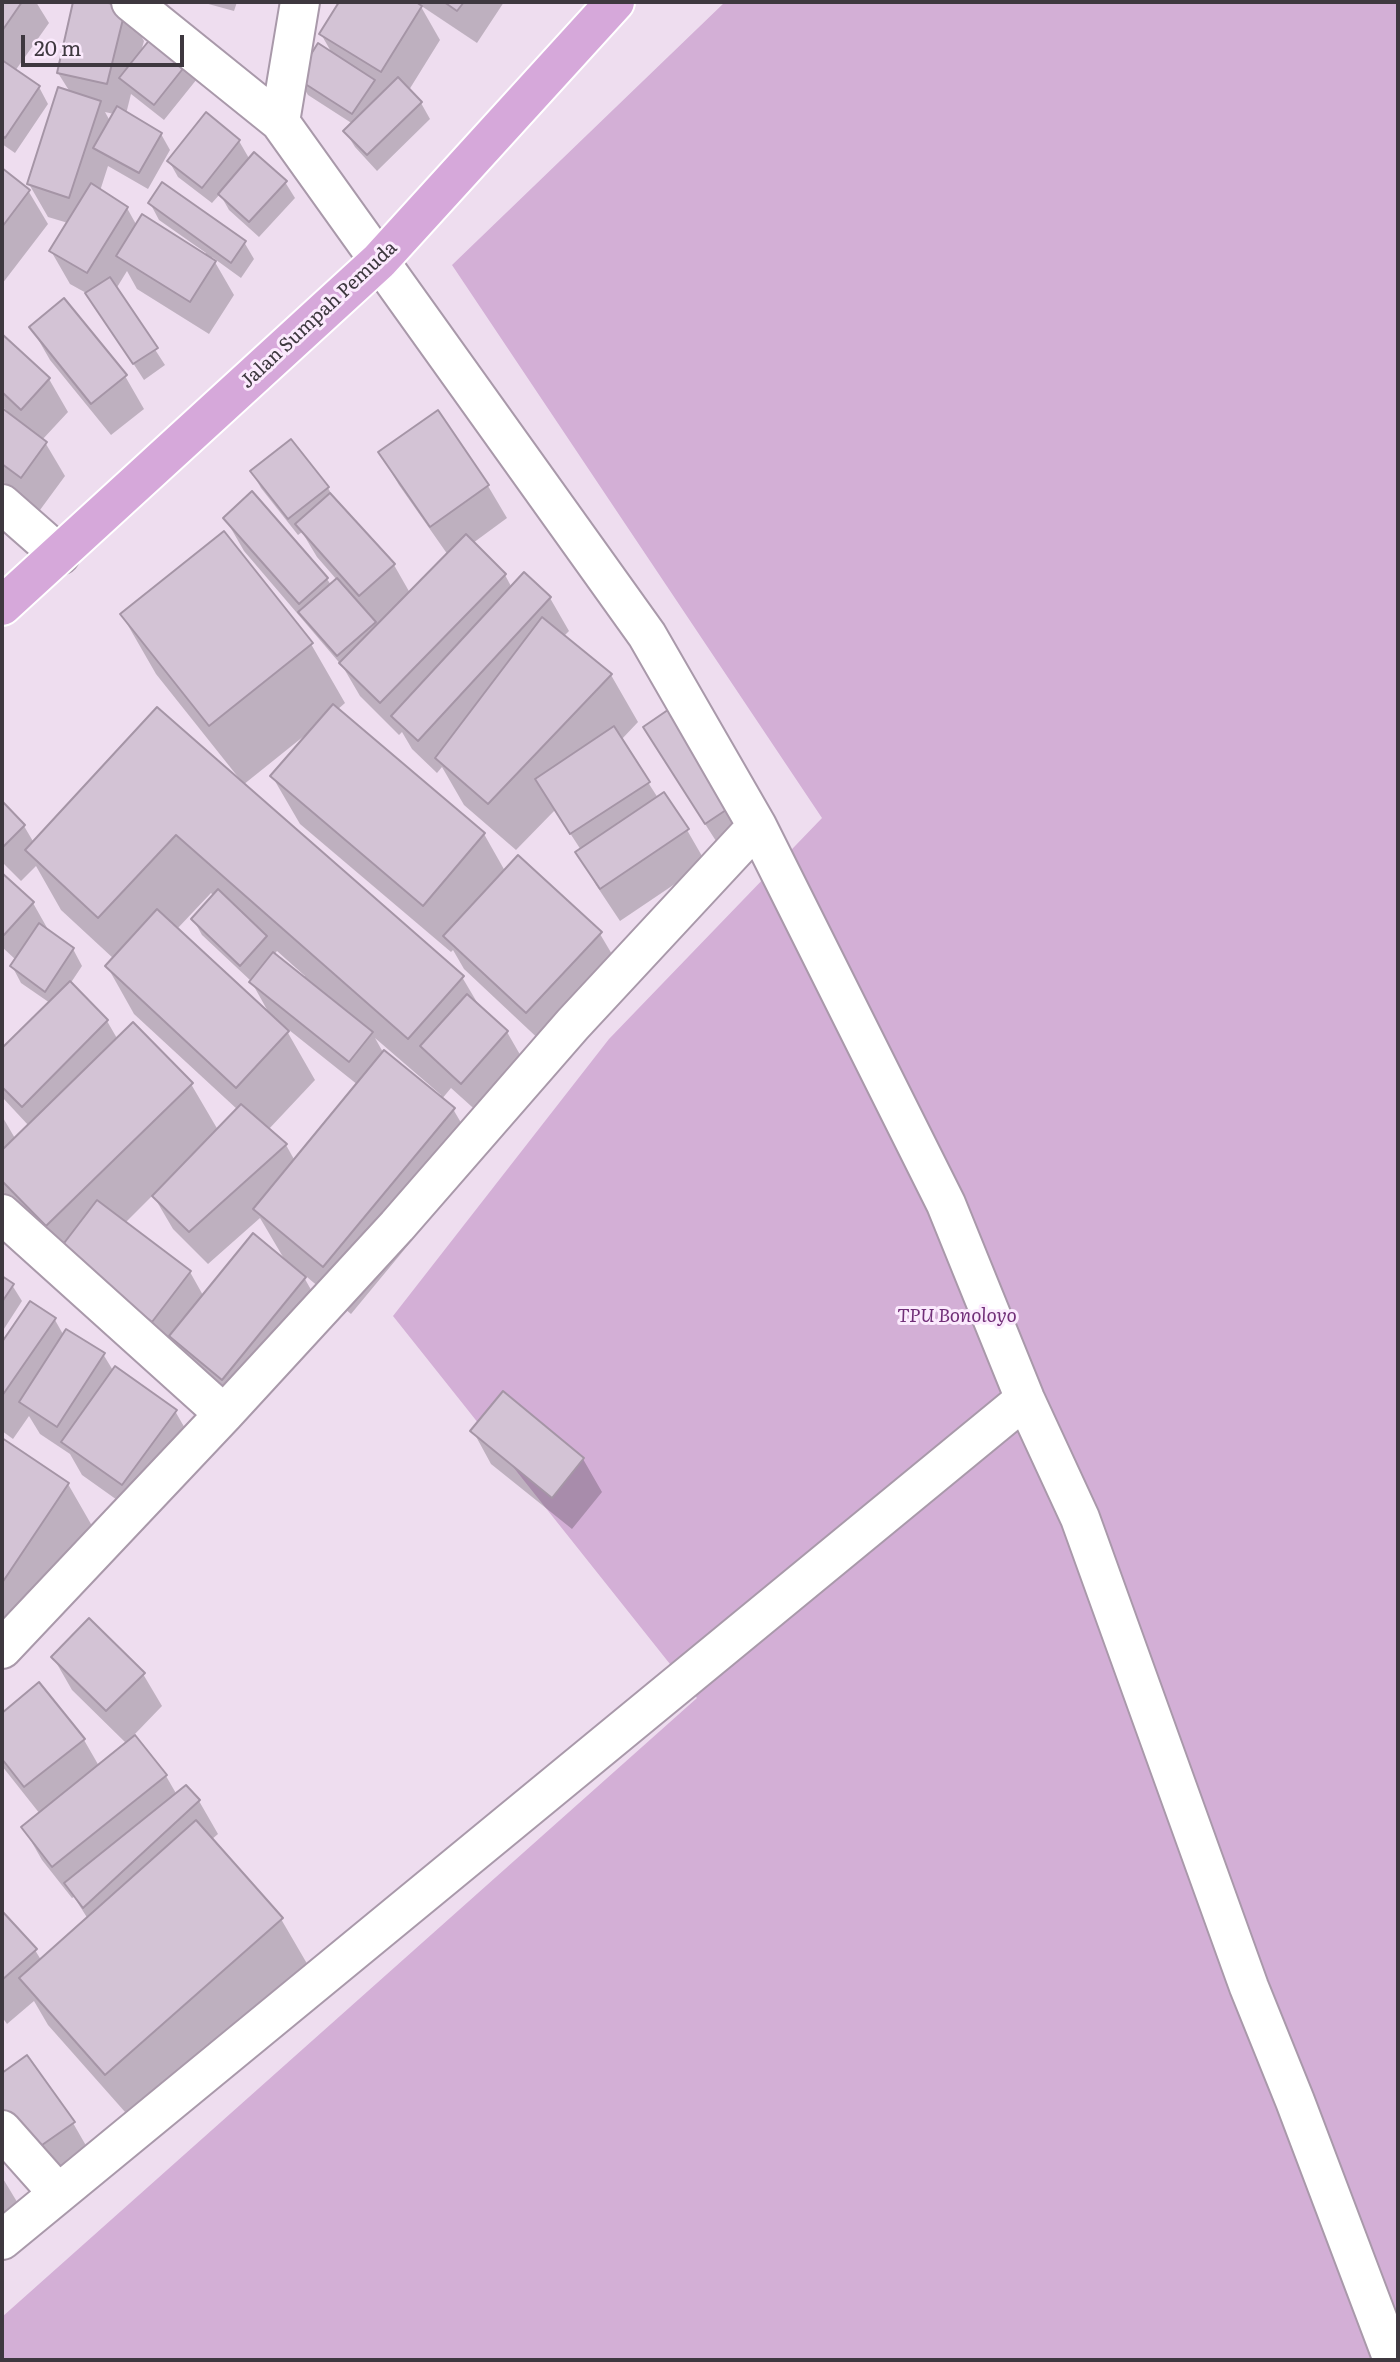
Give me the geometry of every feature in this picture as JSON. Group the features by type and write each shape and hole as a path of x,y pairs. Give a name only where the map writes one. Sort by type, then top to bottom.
{"highway":[{"name":"Jalan Sumpah Pemuda","path":"2,606 379,261 615,2"}],"street":[{"path":"131,2 280,122 647,635 757,826 946,1204 1025,1399 1080,1518 1249,1987 1393,2360"},
{"path":"280,122 300,2"},
{"path":"2,504 60,555"},
{"path":"2,1649 397,1226 573,1024 757,826"},
{"path":"2,1214 224,1414"},
{"path":"2,2240 57,2192 1025,1399"},
{"path":"2,2130 57,2192"}],"green space":[{"name":"TPU Bonoloyo","path":"725,2 1398,2 1398,2360 2,2360 2,2317 697,1698 393,1316 609,1039 822,818 452,265"}],"building":[{"path":"2,2 22,2 2,31"},
{"path":"73,2 104,2 126,7 107,84 57,73"},
{"path":"339,2 416,2 422,6 381,72 319,34"},
{"path":"444,2 464,2 457,11"},
{"path":"159,28 193,56 154,105 119,78"},
{"path":"318,43 375,80 352,114 296,78"},
{"path":"2,60 40,86 5,138 2,135"},
{"path":"398,77 422,102 367,155 343,131"},
{"path":"58,87 101,101 69,198 27,184"},
{"path":"117,106 162,133 139,173 93,148"},
{"path":"206,112 240,140 202,188 167,161"},
{"path":"254,152 287,181 249,222 218,194"},
{"path":"2,168 30,190 2,227"},
{"path":"162,182 246,241 231,263 148,203"},
{"path":"91,183 128,207 87,273 49,251"},
{"path":"142,214 216,261 190,302 116,256"},
{"path":"110,277 158,348 133,364 85,293"},
{"path":"64,298 127,375 91,404 29,327"},
{"path":"2,334 50,378 21,410 2,392"},
{"path":"2,408 47,442 21,478 2,464"},
{"path":"438,410 489,485 430,527 378,452"},
{"path":"291,439 329,487 288,519 250,471"},
{"path":"252,491 328,578 299,604 223,518"},
{"path":"330,493 395,564 359,596 295,524"},
{"path":"224,531 313,643 209,726 120,614"},
{"path":"466,534 506,574 380,703 339,663"},
{"path":"524,572 551,597 418,741 391,716"},
{"path":"337,578 376,622 337,656 298,612"},
{"path":"542,617 612,674 488,804 435,758"},
{"path":"678,703 741,800 705,824 643,727"},
{"path":"333,704 485,833 423,906 270,776"},
{"path":"157,707 464,976 408,1039 176,835 98,918 25,850"},
{"path":"614,726 650,782 570,834 535,779"},
{"path":"664,792 689,829 600,889 575,852"},
{"path":"2,801 25,825 2,848"},
{"path":"518,855 602,932 526,1013 443,936"},
{"path":"2,873 34,902 4,935 2,933"},
{"path":"218,889 267,936 240,966 191,919"},
{"path":"157,909 289,1031 236,1088 105,966"},
{"path":"39,923 74,948 45,992 10,966"},
{"path":"273,952 373,1032 349,1062 249,982"},
{"path":"70,981 108,1020 22,1107 2,1087 2,1048"},
{"path":"467,994 508,1031 461,1084 420,1046"},
{"path":"133,1022 193,1083 46,1226 2,1181 2,1150"},
{"path":"384,1050 455,1108 323,1267 253,1209"},
{"path":"241,1104 287,1144 189,1232 152,1196"},
{"path":"97,1200 191,1271 152,1322 58,1251"},
{"path":"253,1233 306,1277 222,1380 169,1336"},
{"path":"2,1276 14,1284 2,1302"},
{"path":"30,1301 56,1318 2,1396 2,1342"},
{"path":"66,1329 105,1353 57,1427 19,1402"},
{"path":"115,1366 177,1410 122,1485 61,1442"},
{"path":"503,1391 584,1458 552,1498 470,1431"},
{"path":"2,1438 69,1483 2,1583"},
{"path":"89,1618 145,1673 106,1711 51,1657"},
{"path":"39,1682 85,1739 24,1787 2,1759 2,1713"},
{"path":"135,1735 167,1775 52,1867 21,1827"},
{"path":"186,1785 200,1800 83,1908 64,1883"},
{"path":"196,1820 283,1918 105,2075 19,1978"},
{"path":"2,1911 37,1949 2,1980"},
{"path":"27,2055 75,2122 32,2152 2,2109 2,2073"}]}
